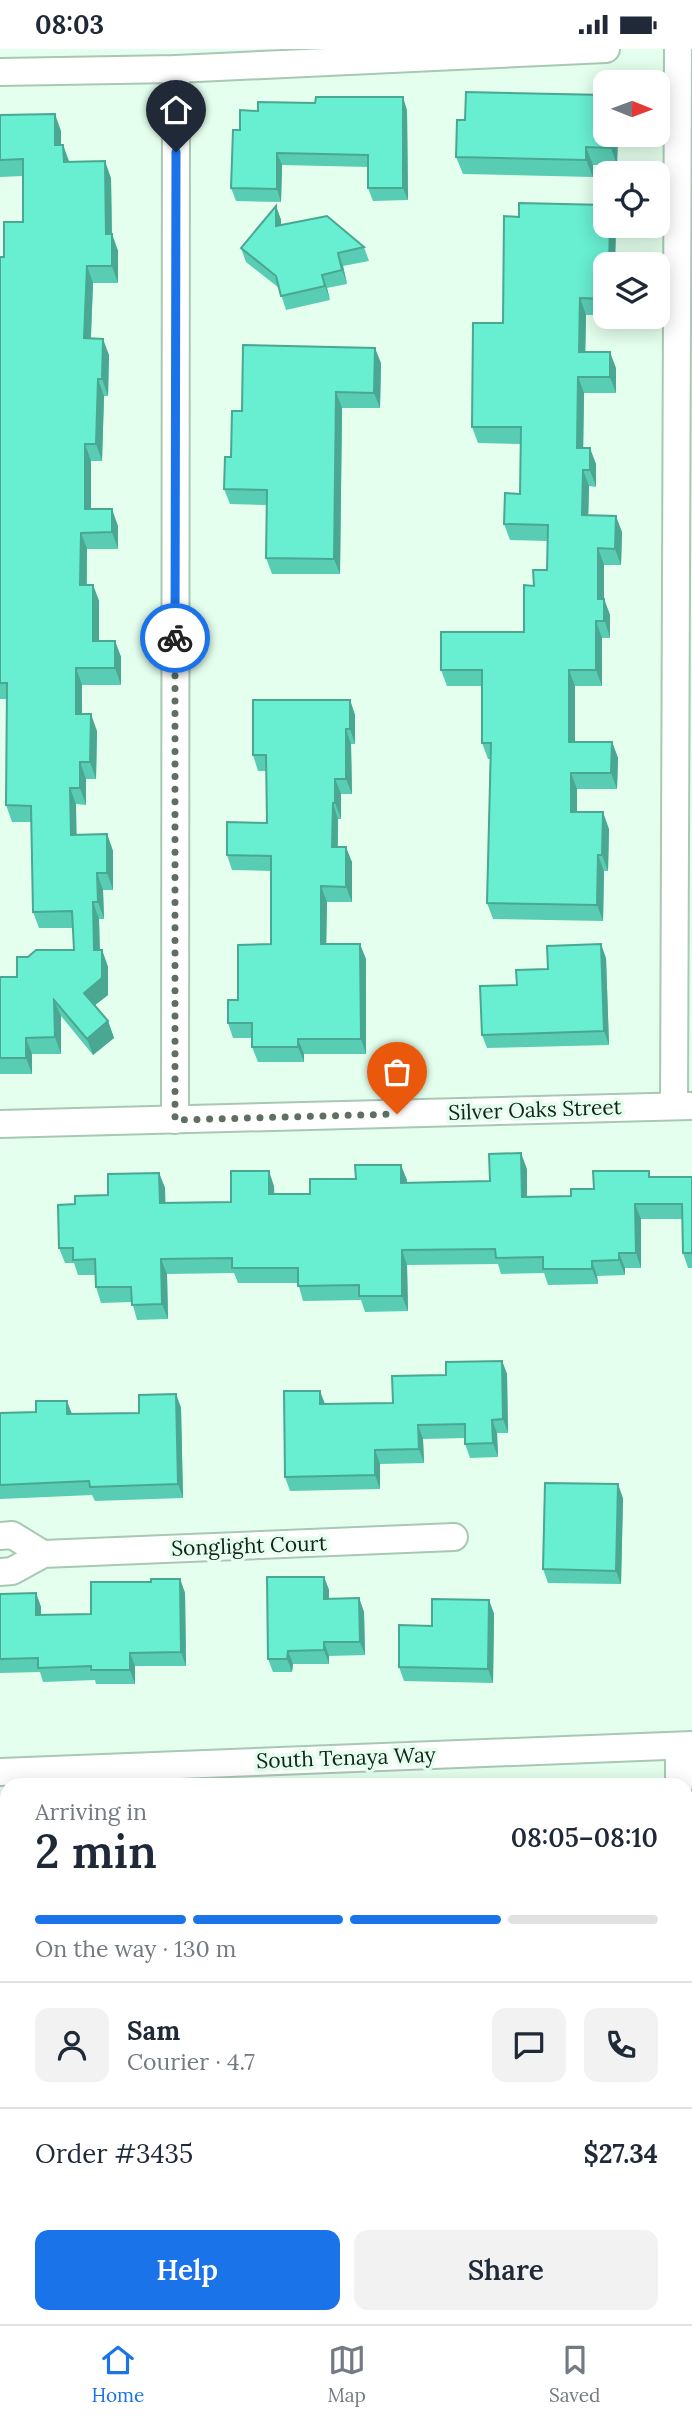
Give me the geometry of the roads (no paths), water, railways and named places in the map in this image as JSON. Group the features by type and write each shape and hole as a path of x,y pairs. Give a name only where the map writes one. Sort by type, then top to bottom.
{"street":[{"path":"0,72 176,69 607,49"},
{"path":"678,49 683,1106"},
{"path":"175,1120 176,69"},
{"name":"Silver Oaks Street","path":"0,1124 683,1106"},
{"path":"0,1536 12,1535 43,1554"},
{"name":"Songlight Court","path":"0,1572 12,1571 43,1554 454,1537"},
{"path":"680,1778 686,1745"},
{"name":"South Tenaya Way","path":"0,1772 686,1745"}]}
